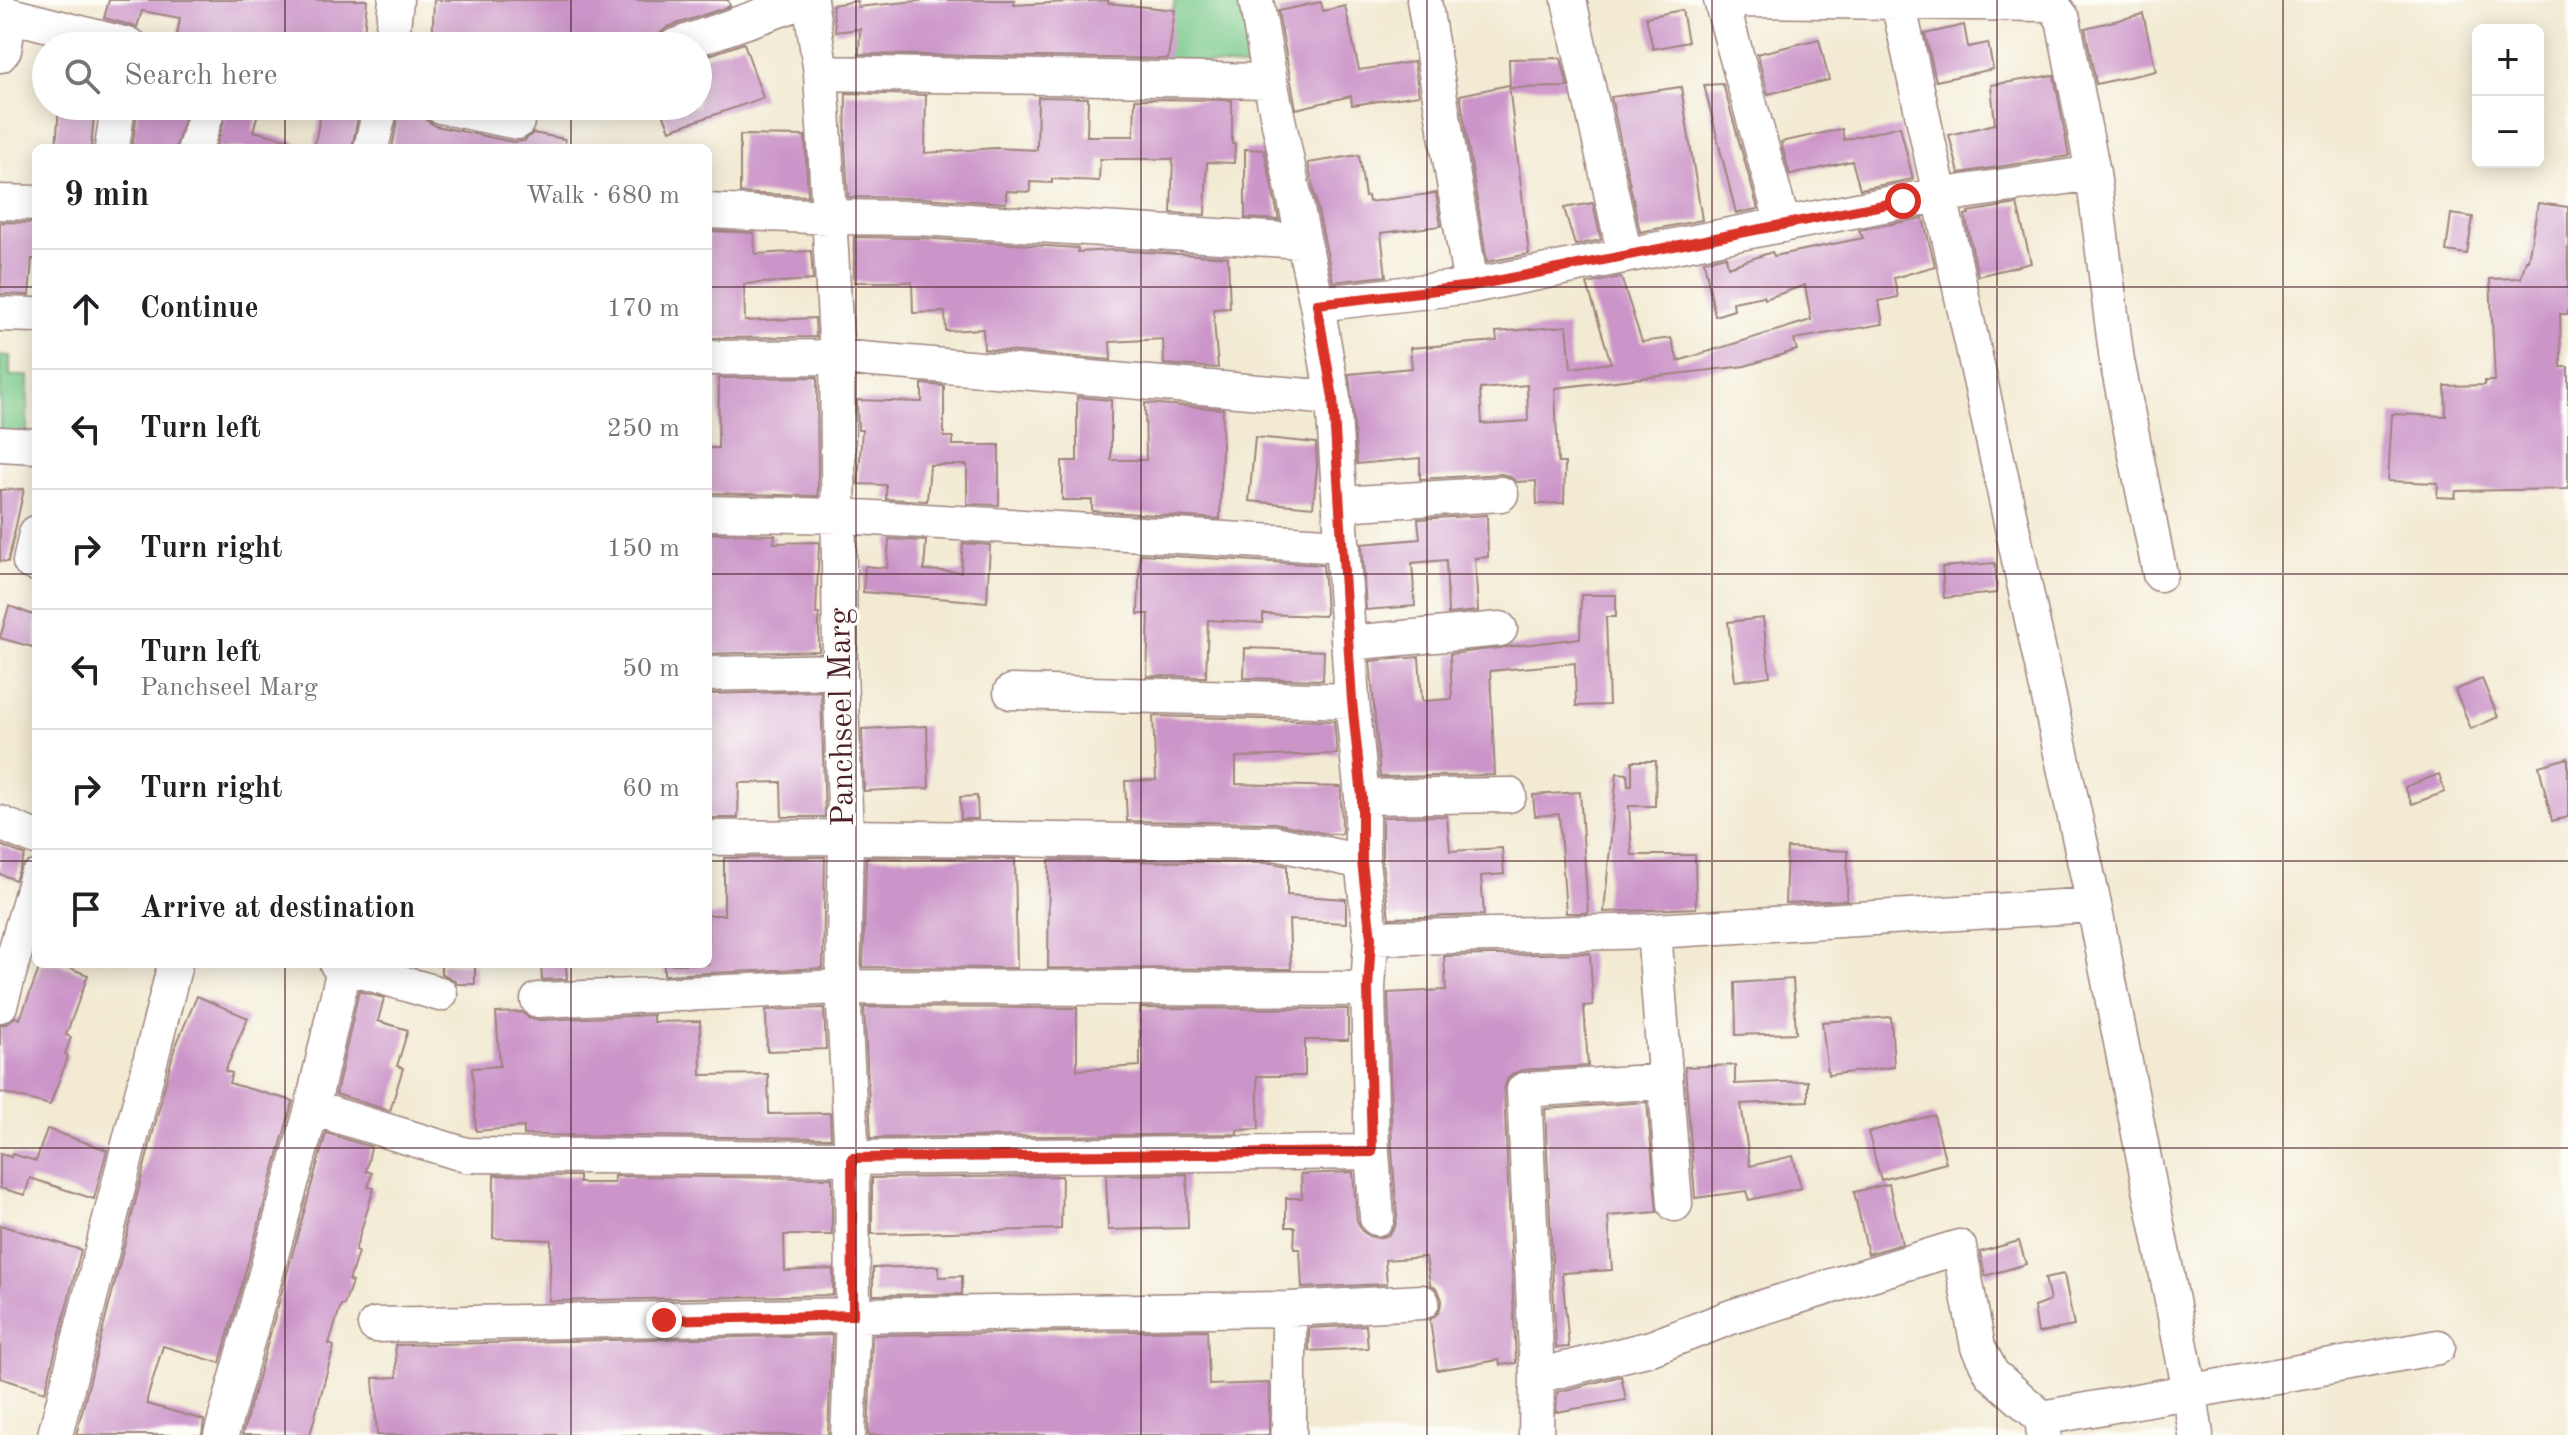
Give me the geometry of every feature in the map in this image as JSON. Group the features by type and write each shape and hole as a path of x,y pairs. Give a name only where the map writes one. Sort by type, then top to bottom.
{"street":[{"path":"393,32 396,0"},
{"path":"712,33 809,0"},
{"name":"Panchseel Marg","path":"809,0 821,73 837,357 840,671 846,837 843,987 852,1158 853,1315 848,1435"},
{"path":"1256,0 1333,398 1352,701 1362,797 1362,862 1371,938 1368,989 1372,1152 1377,1218"},
{"path":"1424,0 1471,286"},
{"path":"1569,0 1625,256"},
{"path":"1721,0 1783,225"},
{"path":"1743,0 2052,4 2063,19 2093,173 2117,361 2160,574"},
{"path":"1877,1 1939,195 2094,905 2190,1391 2196,1435"},
{"path":"0,55 4,50 5,12 78,32"},
{"path":"821,73 1270,81"},
{"path":"113,144 116,120"},
{"path":"196,144 204,120"},
{"path":"372,144 378,120"},
{"path":"507,120 517,122"},
{"path":"1317,304 1471,286 1939,195 2093,173"},
{"path":"0,202 32,203"},
{"path":"712,211 919,218 1303,241"},
{"path":"0,314 32,315"},
{"path":"712,358 837,357 1333,398"},
{"path":"0,444 32,446"},
{"path":"1340,504 1501,494"},
{"path":"712,513 840,516 1343,546"},
{"path":"1349,643 1500,629"},
{"path":"712,674 840,671"},
{"path":"1011,692 1352,701"},
{"path":"1362,797 1509,795"},
{"path":"0,823 32,836"},
{"path":"712,838 1275,843 1362,862"},
{"path":"0,1005 32,892"},
{"path":"1371,938 1654,931 2094,905"},
{"path":"1654,931 1675,1204"},
{"path":"55,1435 174,968"},
{"path":"221,1435 312,1108 341,968"},
{"path":"352,968 440,994"},
{"path":"538,1000 843,987 1368,989"},
{"path":"1536,1435 1537,1376 1524,1090 1665,1081"},
{"path":"312,1108 466,1155 852,1158 1372,1152"},
{"path":"1537,1376 1651,1348 1731,1317 1959,1247 1978,1347 1992,1374 2043,1426 2190,1391 2438,1347"},
{"path":"375,1325 1289,1309 1422,1302"},
{"path":"1289,1309 1289,1435"}],"green space":[{"path":"1175,0 1244,0 1271,70 1164,59"},
{"path":"0,356 10,356 10,376 28,376 27,436 0,435"}],"building":[{"path":"109,0 367,0 364,32 178,32 180,18 142,11 137,27 104,18"},
{"path":"434,0 728,0 730,6 662,32 433,32"},
{"path":"927,0 1015,0 1014,5 1108,0 1108,3 1175,10 1168,59 859,54 860,29 836,32 832,5 857,1 858,7"},
{"path":"1321,2 1323,11 1345,6 1359,70 1414,62 1419,95 1352,105 1351,96 1296,109 1278,11"},
{"path":"1682,10 1688,42 1653,49 1646,17"},
{"path":"2143,14 2156,71 2096,84 2085,28"},
{"path":"1964,25 1968,47 1988,43 1993,69 1936,81 1925,34"},
{"path":"1819,39 1829,80 1768,94 1757,54"},
{"path":"744,43 763,98 712,116 712,54"},
{"path":"1561,58 1568,87 1510,88 1509,59"},
{"path":"2054,75 2069,156 1959,173 1949,135 1995,124 1991,85"},
{"path":"1723,84 1758,209 1736,213 1704,85"},
{"path":"1509,85 1529,254 1487,262 1460,95"},
{"path":"1681,87 1702,220 1640,232 1611,97"},
{"path":"846,93 926,95 925,153 996,148 1037,150 1038,97 1088,98 1087,136 1134,136 1135,99 1232,100 1234,163 1207,162 1205,215 1171,213 1173,159 1100,159 1099,181 1052,179 1052,183 1030,182 1030,192 1006,191 1006,203 848,197"},
{"path":"58,120 94,120 91,144 56,144"},
{"path":"136,120 184,120 177,144 133,144"},
{"path":"224,120 256,120 253,131 295,141 295,144 217,144"},
{"path":"319,120 357,120 353,144 315,144"},
{"path":"397,120 426,120 436,126 513,142 524,141 533,133 565,139 564,144 393,144"},
{"path":"666,120 699,120 670,130"},
{"path":"1900,126 1913,179 1860,189 1852,161 1790,175 1781,142 1842,129 1844,140"},
{"path":"740,135 805,136 808,196 740,193"},
{"path":"1245,149 1264,150 1279,220 1245,218"},
{"path":"1359,155 1365,197 1368,196 1369,202 1436,193 1441,226 1381,233 1386,276 1333,282 1308,163"},
{"path":"1593,203 1601,240 1575,245 1564,208"},
{"path":"2538,203 2568,207 2568,314 2560,314 2561,367 2568,367 2568,489 2456,491 2455,498 2437,497 2438,483 2388,481 2392,414 2446,416 2445,386 2485,385 2485,381 2495,381 2490,279 2521,278 2528,260"},
{"path":"2017,204 2031,263 1978,276 1965,215"},
{"path":"2451,214 2473,217 2467,254 2446,251"},
{"path":"1923,218 1935,266 1894,278 1898,297 1879,301 1883,324 1794,339 1797,350 1745,366 1555,388 1558,463 1565,463 1564,503 1537,504 1536,481 1517,482 1501,474 1420,479 1420,458 1357,464 1349,374 1412,368 1410,348 1497,341 1496,332 1567,326 1571,368 1611,363 1587,284 1621,277 1642,342 1671,338 1678,361 1811,320 1805,285 1765,299 1764,296 1733,302 1734,310 1715,316 1704,261 1726,256 1728,267 1772,252 1774,256 1863,238 1859,230","holes":["1527,385 1528,421 1482,424 1480,389"]},
{"path":"0,222 32,223 29,295 0,294"},
{"path":"712,231 754,233 755,254 811,251 813,280 744,284 745,321 815,318 816,337 712,338"},
{"path":"854,237 1078,248 1078,252 1113,250 1228,257 1230,308 1213,309 1218,368 1164,364 1163,339 1110,342 1111,360 984,349 983,329 946,331 945,312 913,313 912,282 854,282"},
{"path":"817,377 818,496 712,493 712,448 718,448 719,378"},
{"path":"922,384 944,386 944,437 953,437 953,445 999,445 999,505 967,504 967,465 930,465 927,501 886,499 886,485 858,484 862,430 858,430 857,400 922,402"},
{"path":"1077,397 1111,400 1111,460 1146,460 1145,403 1223,409 1220,519 1092,511 1092,500 1062,500 1062,461 1077,461"},
{"path":"1255,437 1316,443 1313,507 1249,501"},
{"path":"24,489 8,562 0,561 0,490"},
{"path":"1487,515 1488,557 1475,558 1478,611 1448,614 1446,560 1412,563 1415,606 1366,610 1362,544 1420,539 1418,519"},
{"path":"712,533 775,535 774,543 819,542 816,614 819,614 819,651 712,654"},
{"path":"889,539 926,541 924,570 961,572 963,543 990,545 987,602 863,592 865,566 887,568"},
{"path":"1140,554 1323,565 1326,613 1324,616 1263,614 1263,623 1208,620 1206,677 1147,676 1149,614 1138,614"},
{"path":"1995,563 1997,593 1944,598 1942,567"},
{"path":"1581,595 1616,595 1616,617 1606,617 1609,705 1576,706 1575,663 1490,671 1495,775 1380,777 1370,661 1419,657 1422,701 1452,699 1450,654 1580,638"},
{"path":"9,606 32,615 32,647 0,638"},
{"path":"1763,618 1770,676 1735,681 1728,622"},
{"path":"1245,648 1324,651 1323,680 1244,678"},
{"path":"2482,679 2498,717 2471,729 2455,690"},
{"path":"821,691 825,817 782,817 781,782 739,783 738,818 712,818 712,694"},
{"path":"1153,716 1334,721 1337,754 1236,757 1236,784 1341,787 1342,834 1275,823 1127,821 1125,781 1156,780"},
{"path":"927,726 929,788 864,791 862,729"},
{"path":"2568,758 2568,817 2552,821 2539,766"},
{"path":"1632,761 1656,761 1655,806 1629,806 1632,855 1695,855 1696,908 1604,912 1617,773 1627,774 1628,786 1632,786"},
{"path":"2439,774 2445,792 2412,804 2405,787"},
{"path":"1580,792 1588,913 1566,913 1559,814 1535,816 1533,795"},
{"path":"977,796 978,819 961,819 960,797"},
{"path":"1447,816 1450,851 1502,848 1504,874 1481,876 1484,915 1389,918 1382,861 1382,817"},
{"path":"0,845 25,855 15,880 0,874"},
{"path":"1787,848 1848,851 1847,900 1785,903"},
{"path":"825,857 823,968 664,975 664,968 712,968 712,915 724,915 724,858"},
{"path":"866,857 1015,859 1017,968 863,967"},
{"path":"1049,860 1273,863 1287,866 1287,895 1346,899 1346,923 1289,920 1291,969 1048,968"},
{"path":"1590,953 1593,1005 1584,1006 1588,1066 1522,1070 1512,1074 1504,1090 1516,1363 1500,1365 1499,1360 1437,1370 1430,1320 1439,1312 1442,1300 1438,1290 1430,1284 1426,1257 1385,1260 1387,1284 1302,1288 1300,1249 1294,1249 1295,1227 1286,1227 1286,1198 1302,1198 1301,1174 1353,1172 1357,1220 1361,1230 1378,1238 1388,1235 1395,1227 1388,993 1446,990 1444,956"},
{"path":"39,968 70,968 88,975 66,1035 71,1037 65,1054 68,1056 50,1105 0,1092 0,1024 6,1024 15,1017 20,1019"},
{"path":"441,968 475,968 475,984 457,984 441,973"},
{"path":"541,968 566,968 567,979 542,980"},
{"path":"1793,979 1796,1033 1736,1035 1735,983"},
{"path":"359,991 384,998 378,1021 408,1030 397,1066 403,1068 390,1111 336,1094"},
{"path":"197,996 248,1018 225,1071 232,1073 229,1083 293,1101 220,1363 163,1346 147,1399 147,1404 204,1420 202,1435 76,1435 174,1050"},
{"path":"864,1007 1077,1008 1077,1070 1140,1066 1140,1008 1348,1009 1348,1040 1305,1040 1305,1076 1257,1076 1259,1129 1237,1130 1237,1134 871,1138"},
{"path":"824,1008 826,1049 767,1051 766,1010"},
{"path":"522,1012 529,1018 539,1020 653,1015 653,1022 700,1021 701,1075 768,1074 769,1114 830,1113 831,1138 524,1135 524,1127 476,1131 472,1068 500,1066 496,1013"},
{"path":"1891,1017 1894,1067 1828,1075 1822,1022"},
{"path":"1735,1065 1735,1084 1808,1081 1808,1101 1741,1104 1750,1166 1793,1156 1801,1188 1749,1200 1746,1191 1695,1198 1685,1067"},
{"path":"1647,1102 1657,1212 1608,1216 1612,1270 1562,1273 1569,1347 1556,1348 1545,1109"},
{"path":"1934,1115 1946,1163 1881,1180 1868,1132"},
{"path":"47,1129 107,1150 94,1199 30,1178 25,1195 0,1188 0,1154 36,1161"},
{"path":"326,1133 371,1147 366,1171 372,1173 368,1187 374,1188 355,1251 358,1252 349,1281 352,1282 329,1344 334,1346 310,1435 242,1435"},
{"path":"1187,1174 1188,1228 1108,1230 1106,1175"},
{"path":"494,1175 579,1176 579,1183 614,1183 614,1176 832,1178 832,1235 784,1235 785,1271 833,1269 833,1295 549,1301 551,1240 493,1238"},
{"path":"1062,1176 1061,1229 872,1234 872,1178"},
{"path":"1889,1184 1902,1244 1868,1254 1854,1192"},
{"path":"0,1225 81,1250 45,1392 0,1378"},
{"path":"2019,1241 2026,1264 1985,1276 1980,1252"},
{"path":"939,1266 939,1277 962,1276 962,1294 873,1295 873,1268"},
{"path":"2064,1274 2074,1326 2038,1333 2034,1307 2050,1301 2045,1278"},
{"path":"1366,1325 1368,1348 1309,1351 1309,1328"},
{"path":"1207,1330 1209,1385 1269,1383 1269,1435 868,1435 872,1335"},
{"path":"832,1335 828,1435 377,1435 373,1378 397,1377 395,1345"},
{"path":"1621,1376 1626,1400 1556,1412 1557,1392"}],"route":[{"path":"664,1320 853,1315 852,1158 1372,1152 1368,989 1371,938 1362,862 1362,797 1352,701 1333,398 1317,304 1471,286 1903,201"}]}
